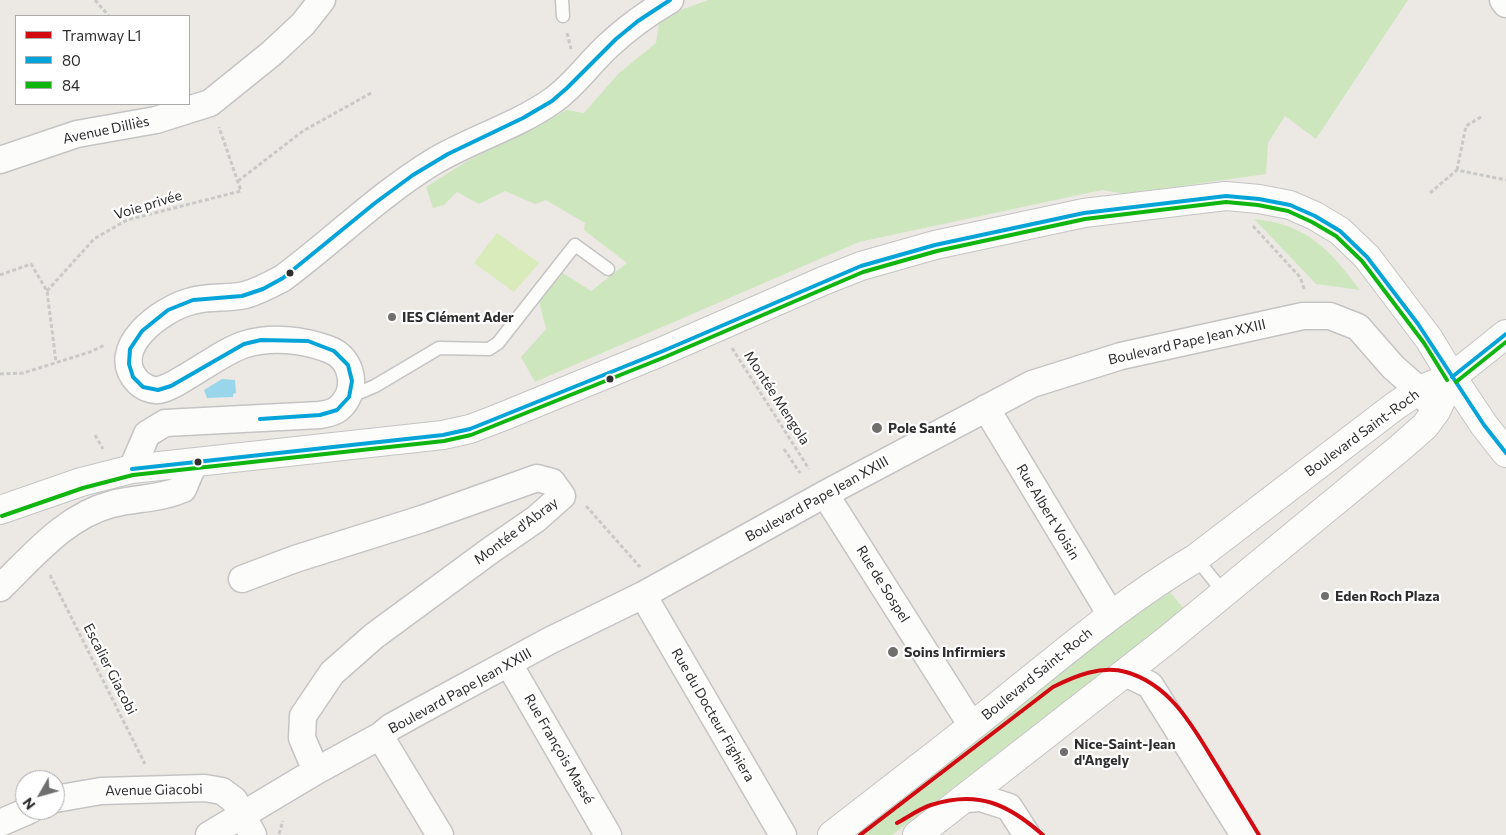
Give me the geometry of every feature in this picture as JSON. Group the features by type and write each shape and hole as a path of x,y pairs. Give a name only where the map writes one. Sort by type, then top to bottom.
{"main road":[{"path":"0,510 81,482 132,469 443,435 470,428 631,364 861,266 935,245 1084,213 1226,196 1259,198 1290,205 1315,216 1340,231 1367,257 1429,339 1484,425 1506,453"},
{"path":"1452,377 1506,334"},
{"name":"Boulevard Saint-Roch","path":"832,835 1111,615 1161,579 1196,558 1395,406 1427,400 1452,377"},
{"name":"Boulevard Saint-Roch","path":"917,835 1125,673 1400,448 1425,426 1427,400"}],"street":[{"name":"Avenue Dilliès","path":"0,160 76,134 156,120 210,103 272,53 302,24 322,0"},
{"path":"132,469 147,434 165,423 320,415 336,410 349,397 352,381 348,365 334,351 308,342 262,340 244,344 172,386 158,390 143,387 133,377 129,364 130,349 142,331 168,310 193,300 242,296 263,290 283,278 397,185 436,160 505,128 551,102 568,89 609,45 651,11 670,0"},
{"path":"1503,0 1506,4"},
{"name":"Boulevard Pape Jean XXIII","path":"209,835 248,825 316,772 380,736 391,727 549,641 651,591 825,494 1032,384 1121,356 1303,316 1330,316 1358,327 1393,367 1427,400"},
{"name":"Rue Albert Voisin","path":"986,408 1111,615"},
{"path":"0,588 59,531 82,514 112,504 168,495 184,489 194,463"},
{"name":"Montée d'Abray","path":"242,579 296,559 422,519 537,478 552,482 562,496 536,519 490,550 374,636 332,673 304,716 302,738 316,772"},
{"name":"Rue de Sospel","path":"825,494 972,726"},
{"name":"Rue du Docteur Fighiera","path":"651,591 783,835"},
{"name":"Rue François Massé","path":"509,664 608,835"},
{"path":"1125,673 1150,685 1244,835"},
{"path":"380,736 440,835"},
{"name":"Avenue Giacobi","path":"65,797 101,791 205,788 222,791 234,800 248,825"},
{"path":"966,798 981,798 1009,807 1027,835"},
{"path":"0,823 15,816"}],"lane":[{"path":"562,0 563,16"},
{"path":"349,397 376,386 439,348 489,349 498,343 575,245 608,269"},
{"path":"1196,558 1224,593"}],"path":[{"path":"95,0 109,15"},
{"path":"217,122 238,181 303,131 373,92"},
{"path":"1430,193 1457,170 1466,126 1481,116"},
{"path":"1457,170 1506,180"},
{"name":"Voie privée","path":"46,291 94,239 110,228 128,220 241,192 238,181"},
{"path":"1247,219 1300,277 1305,290"},
{"path":"0,275 31,264 46,291 56,362"},
{"path":"0,374 23,373 90,352 105,344 111,338"},
{"name":"Montée Mengola","path":"731,347 809,469"},
{"path":"94,435 104,451"},
{"path":"784,448 800,473"},
{"path":"562,496 577,497 651,591"},
{"name":"Escalier Giacobi","path":"46,569 157,789"}],"green space":[{"path":"708,0 1408,0 1316,139 1285,116 1268,143 1266,174 1126,194 1102,190 859,242 535,382 521,357 546,329 539,301 563,273 591,291 627,263 584,230 585,223 546,200 535,204 505,191 479,204 457,192 444,205 433,208 426,187 469,160 567,110 584,113 619,73 656,43 659,23 678,11"},
{"path":"1254,219 1289,227 1316,241 1338,263 1360,290 1316,284"},
{"path":"497,233 539,263 514,292 474,263"},
{"path":"1166,587 1184,609 892,835 848,835"}],"water":[{"path":"222,379 235,380 236,393 233,394 233,397 207,398 204,390"}],"tram line":[{"name":"L1","path":"860,835 1053,687 1088,673 1107,670 1126,672 1142,678 1169,698 1200,738 1259,835"},
{"name":"L1","path":"897,823 931,805 963,799 978,800 1005,808 1043,835"}],"transit line":[{"name":"80","path":"260,419 320,415 337,410 349,397 352,381 348,365 334,351 308,341 261,340 244,344 171,386 158,390 143,387 133,377 129,364 130,349 142,331 168,310 193,300 242,296 263,289 283,278 375,203 413,175 448,154 523,118 552,101 616,39 638,21 670,0"},
{"name":"80","path":"132,469 443,435 470,429 663,351 861,266 935,245 1084,213 1226,196 1259,199 1290,205 1315,216 1340,231 1367,257 1418,324 1484,425 1506,453"},
{"name":"84","path":"2,516 83,488 133,475 444,441 471,435 665,357 863,272 937,251 1085,219 1226,202 1258,205 1288,211 1336,236 1362,261 1424,343 1447,380"},
{"name":"80","path":"1452,377 1506,334"},
{"name":"84","path":"1456,382 1506,342"}],"place":[{"name":"IES Clément Ader","path":"392,317"},
{"name":"Pole Santé","path":"877,428"},
{"name":"Eden Roch Plaza","path":"1325,596"},
{"name":"Soins Infirmiers","path":"893,652"},
{"name":"Nice-Saint-Jean d'Angely","path":"1064,752"}]}
